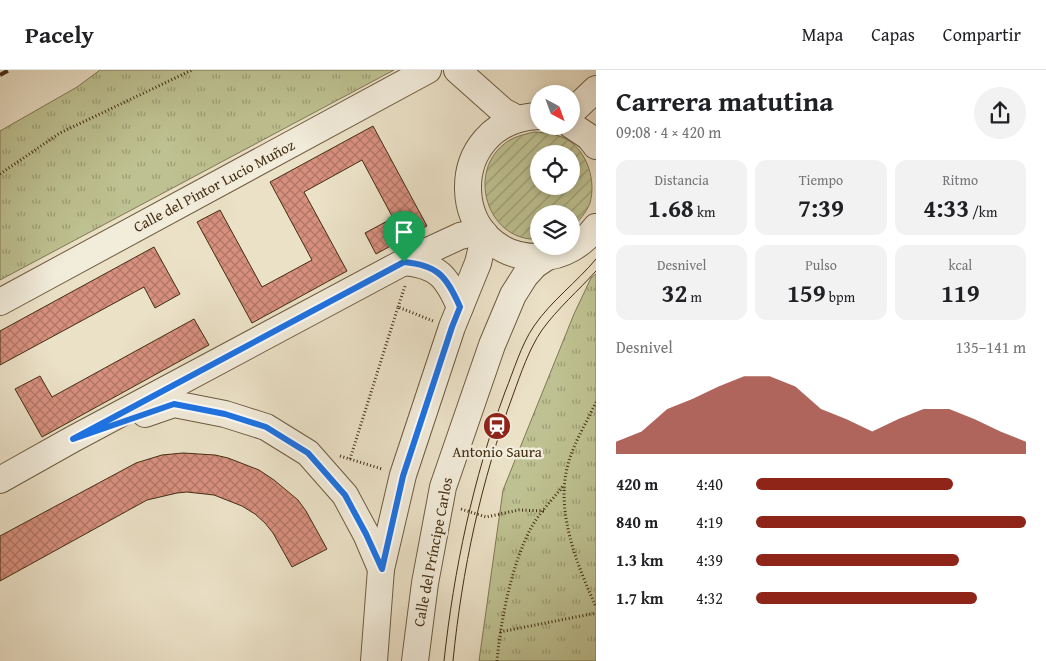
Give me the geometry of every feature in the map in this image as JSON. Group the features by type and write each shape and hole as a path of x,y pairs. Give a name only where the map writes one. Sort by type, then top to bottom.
{"street":[{"name":"Calle del Pintor Lucio Muñoz","path":"0,302 428,70"},
{"path":"457,70 498,107 528,118"},
{"path":"580,104 596,90"},
{"path":"528,118 493,132 483,142 470,166 467,179 467,193 470,207 483,232 494,243 519,255 547,257 561,254 574,248 596,227"},
{"path":"580,131 596,146"},
{"path":"0,480 404,262 460,236 483,232"},
{"path":"374,661 382,569 403,476 456,318 478,263 483,232"},
{"name":"Calle del Príncipe Carlos","path":"414,661 425,583 446,479 492,345 513,295 525,276 535,265 547,257"},
{"path":"404,262 419,264 440,273 452,288 456,318"},
{"path":"73,439 174,404 225,414 266,427 308,453 345,495 382,569"}],"path":[{"path":"0,174 60,133 192,70"},
{"path":"350,459 398,307 456,318"},
{"path":"596,402 568,463 563,495 569,533 583,578 596,608"},
{"path":"497,661 500,632 510,586 532,527 564,484"},
{"path":"500,632 596,613"}],"green space":[{"path":"100,70 394,70 0,280 0,131 77,87"},
{"path":"530,133 530,135 556,135 568,140 574,145 530,145 530,195 580,195 581,152 589,168 592,195 588,207 580,219 580,205 530,205 530,238 522,237 508,230 496,219 489,205 485,189 486,173 492,158 503,145 517,137"},
{"path":"596,274 596,661 479,661 503,490 574,314 591,278"}],"building":[{"path":"373,126 427,226 376,254 365,233 393,218 362,160 304,192 347,271 252,323 197,222 220,210 262,287 312,260 270,182"},
{"path":"154,247 180,294 155,308 144,287 0,365 0,331"},
{"path":"194,319 209,345 42,437 15,389 40,376 52,397"},
{"path":"183,453 215,455 228,458 259,470 274,480 298,500 327,549 292,567 273,533 255,514 242,506 214,495 187,492 147,500 0,581 0,536 136,463 162,455"}],"tram line":[{"path":"444,661 453,592 474,491 483,458 521,349 529,333 548,308 596,259"},
{"path":"453,661 462,593 474,526 491,460 519,378 529,353 542,330 561,307 596,271"}],"railway":[{"path":"0,75 9,70"}],"place":[{"name":"Antonio Saura","path":"497,426"}],"route":[{"path":"404,262 428,266 440,273 452,288 460,307 403,476 382,569 345,495 308,453 266,427 225,414 174,404 73,439 377,277 404,262"}]}
